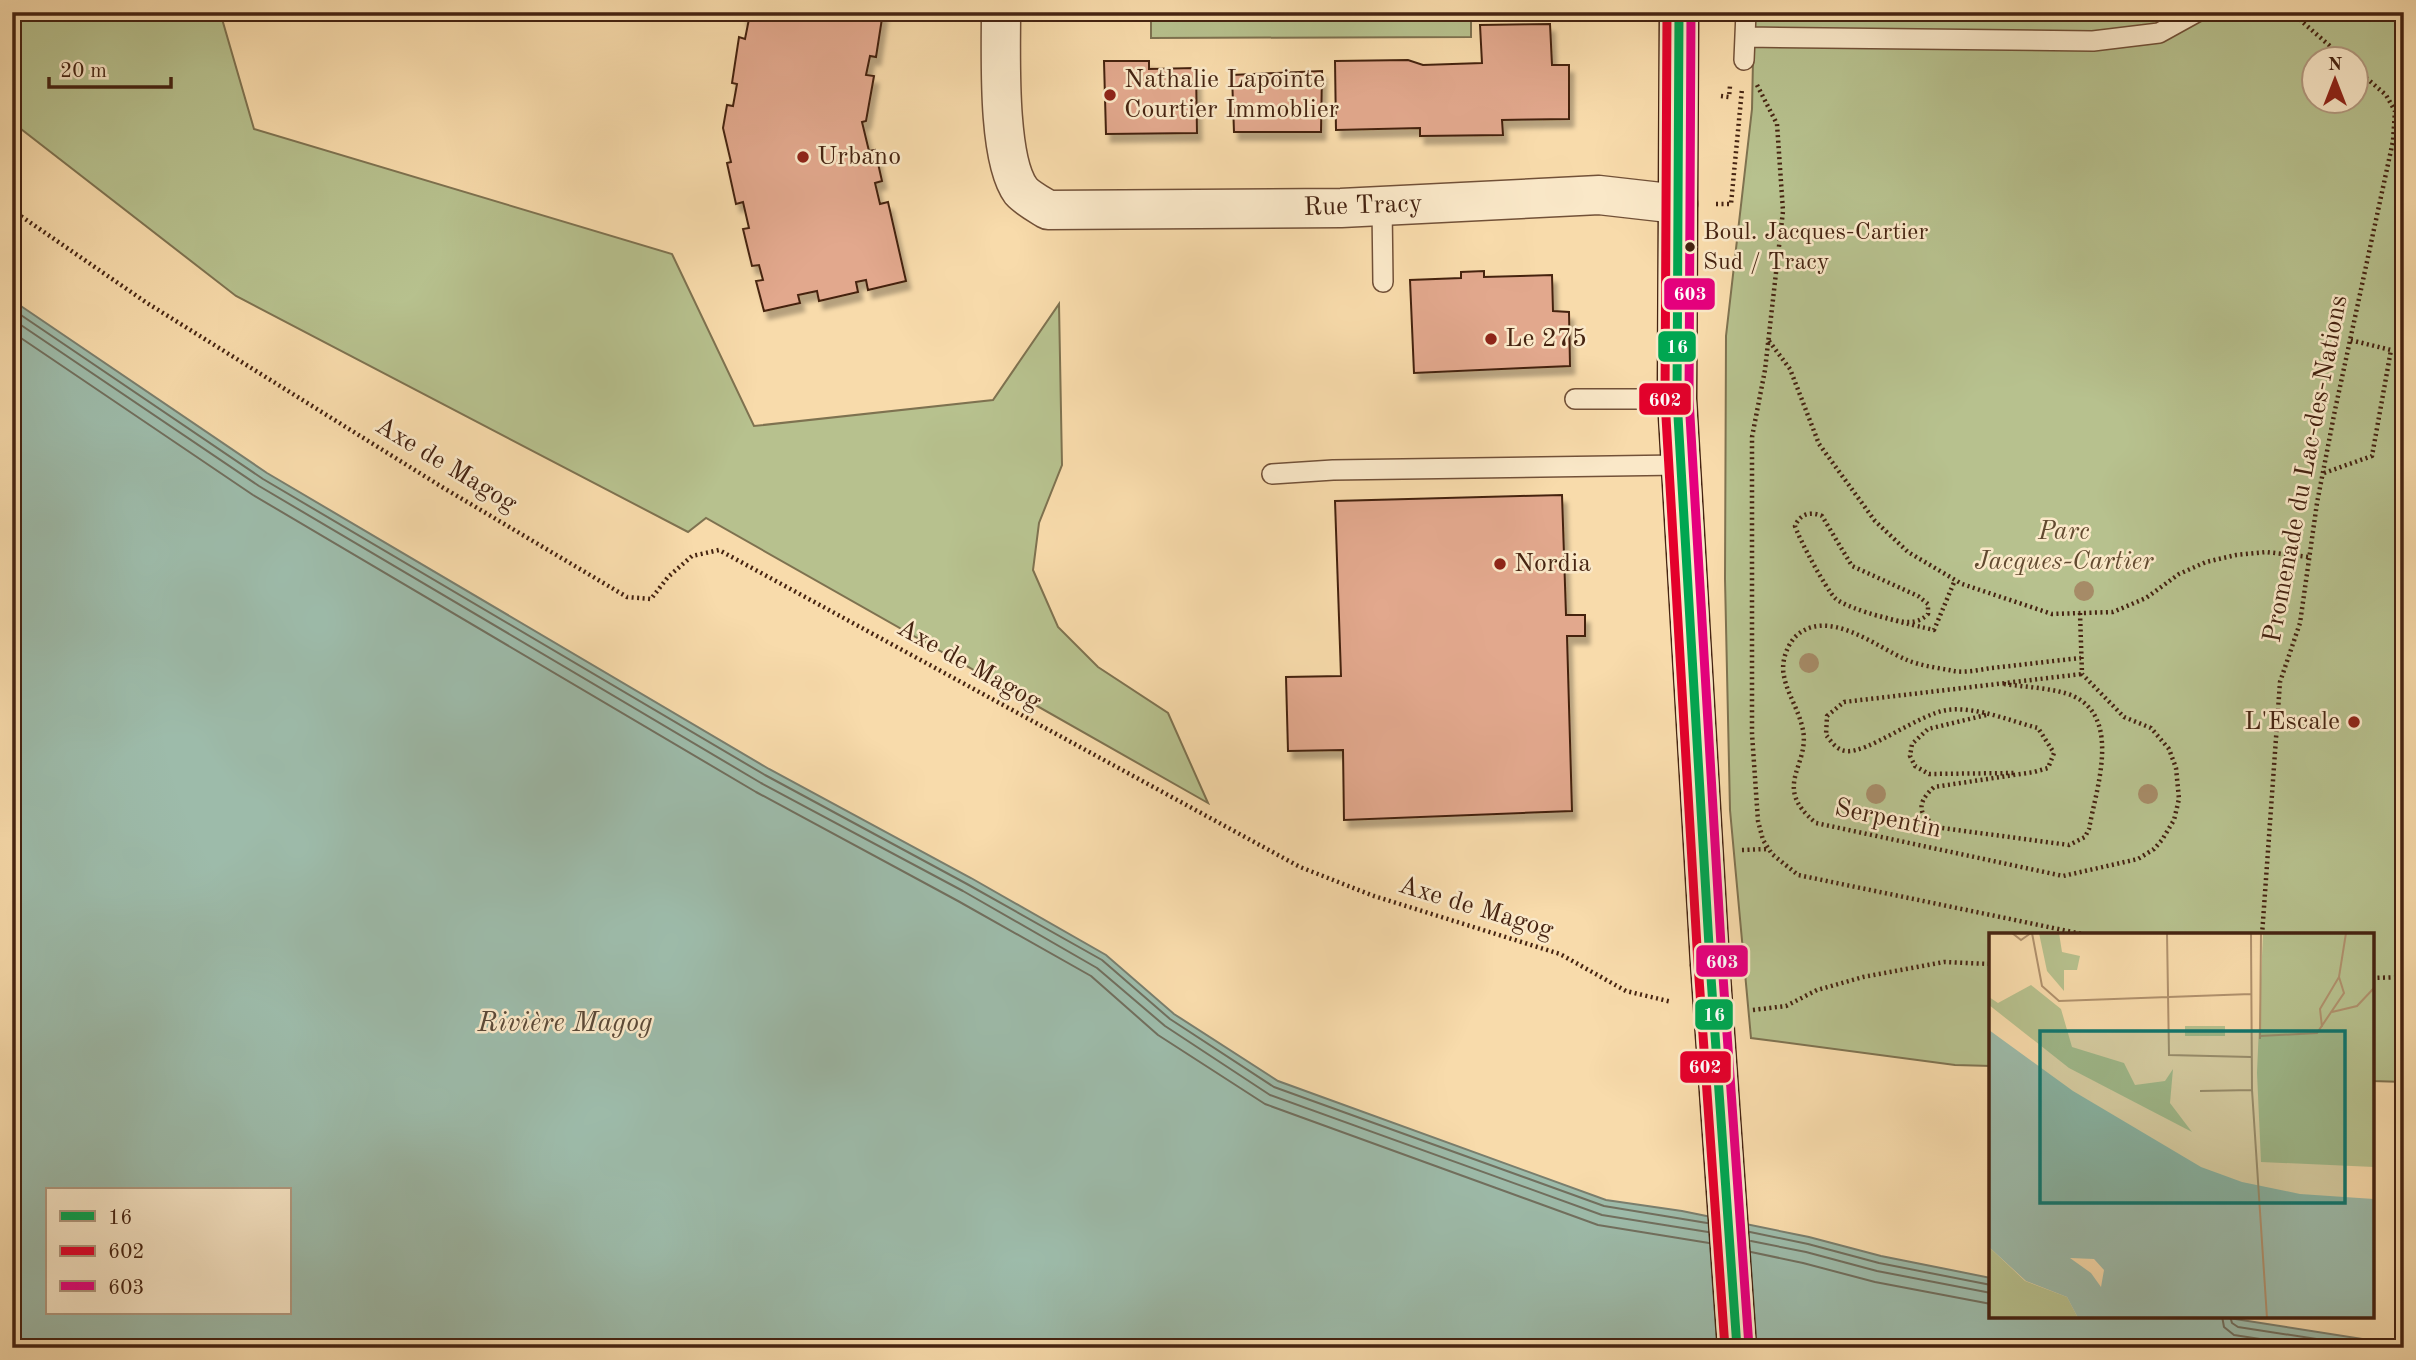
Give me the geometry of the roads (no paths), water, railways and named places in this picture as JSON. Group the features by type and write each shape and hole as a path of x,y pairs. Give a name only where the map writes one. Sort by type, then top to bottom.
{"main road":[{"name":"Rue Tracy","path":"1001,12 1000,62 1005,137 1011,166 1021,191 1048,210 1079,212 1382,206 1599,195 1678,204"},
{"path":"1679,12 1677,399 1710,963 1737,1348"}],"lane":[{"path":"1744,60 1746,12"},
{"path":"1745,37 2093,41 2158,33 2197,12"},
{"path":"1382,206 1383,282"},
{"path":"1575,399 1677,399"},
{"path":"1272,474 1332,470 1680,465"}],"water":[{"name":"Rivière Magog","path":"12,300 267,473 769,769 971,878 1106,955 1174,1014 1278,1081 1606,1200 1682,1211 1989,1278 1989,1318 2229,1318 2375,1341 2404,1340 2404,1348 12,1348"}],"place":[{"name":"Nathalie Lapointe Courtier Immoblier","path":"1110,95"},
{"name":"Urbano","path":"803,157"},
{"name":"Boul. Jacques-Cartier Sud / Tracy","path":"1690,247"},
{"name":"Le 275","path":"1491,339"},
{"name":"Nordia","path":"1500,564"},
{"name":"L'Escale","path":"2354,722"}],"park label":[{"name":"Parc Jacques-Cartier","path":"2064,547"}]}
